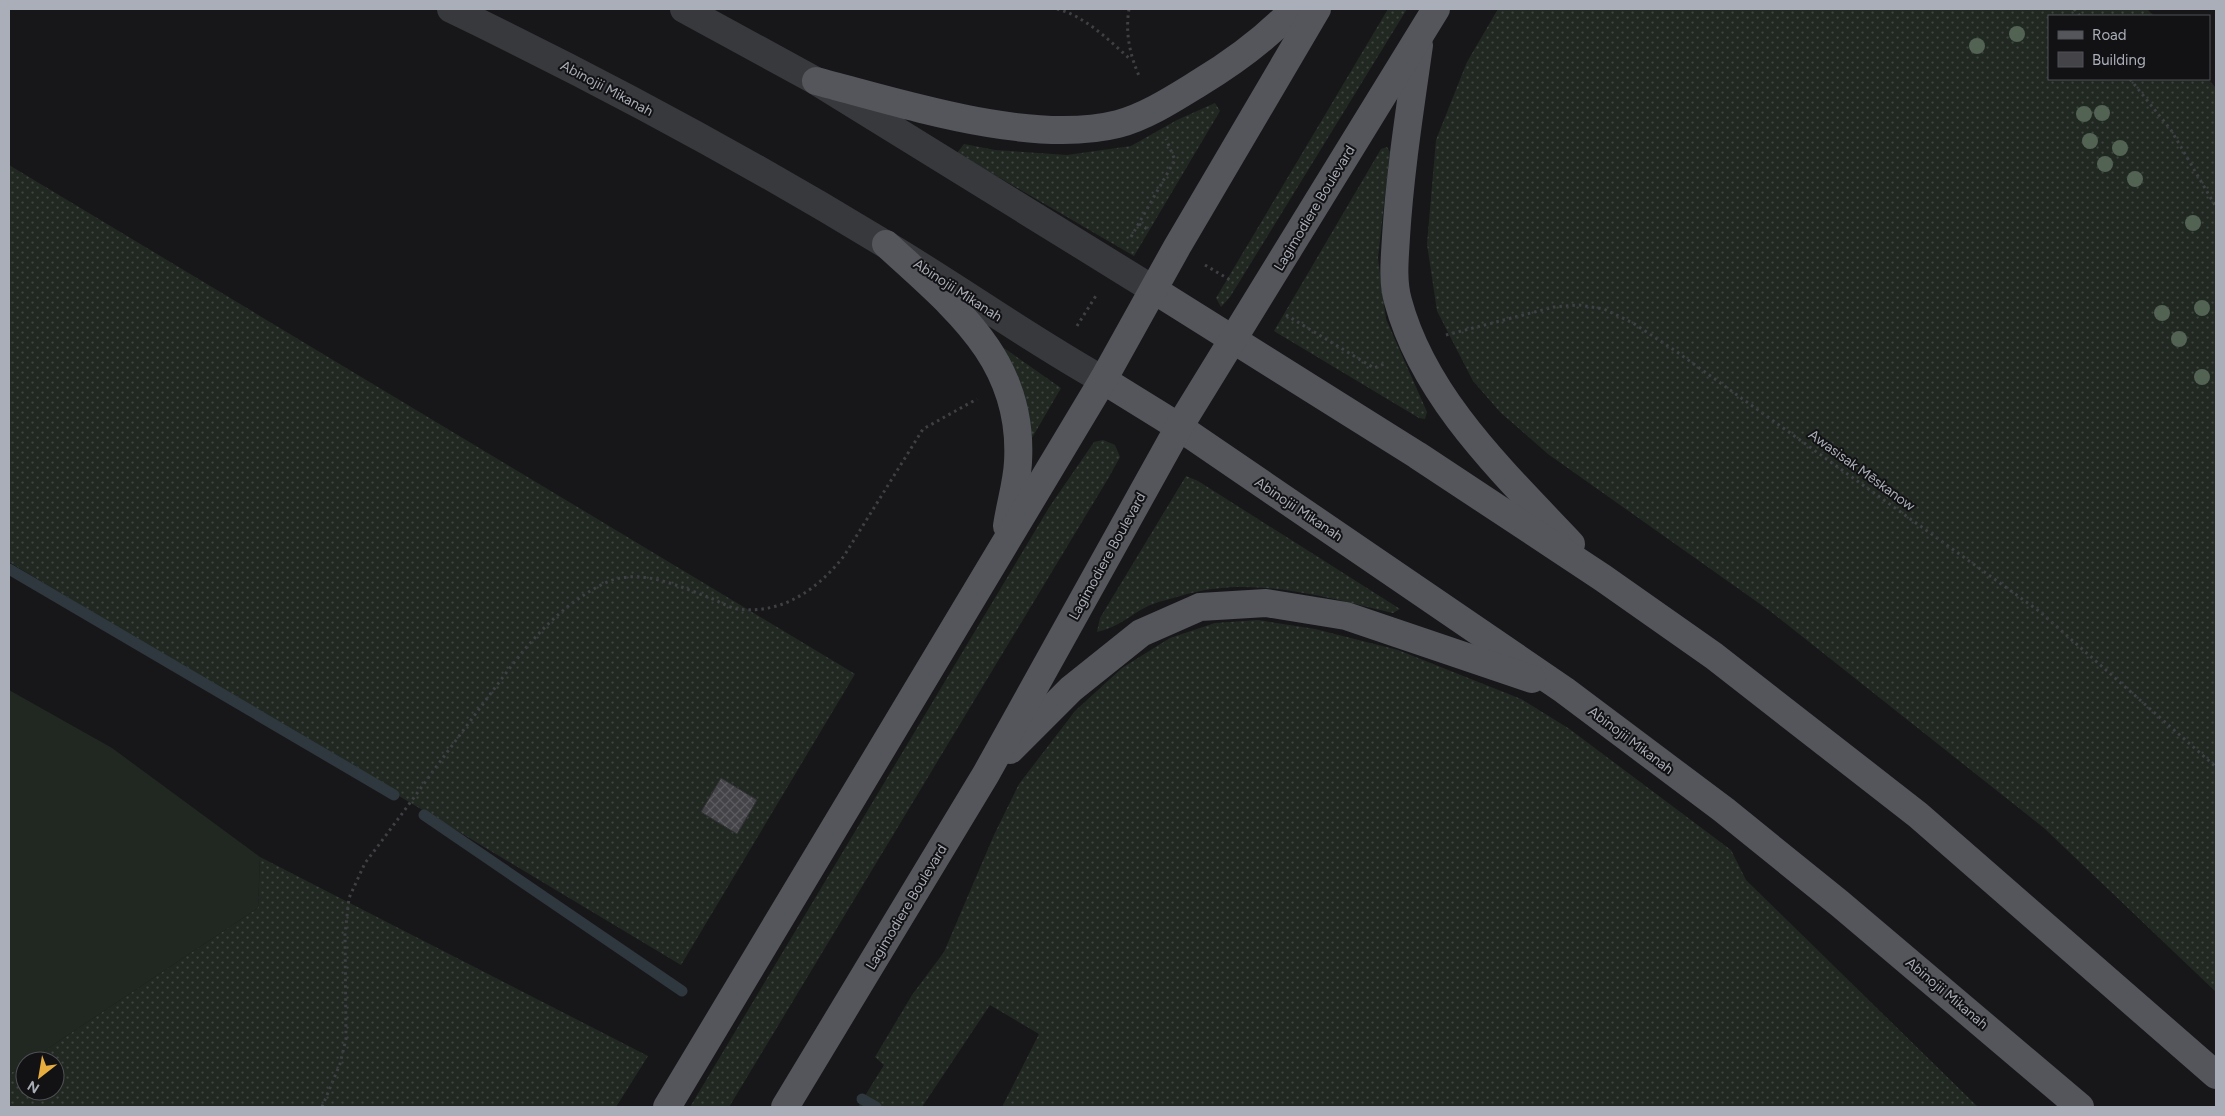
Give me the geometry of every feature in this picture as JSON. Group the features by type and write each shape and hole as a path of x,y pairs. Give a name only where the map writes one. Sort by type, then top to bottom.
{"main road":[{"path":"816,81 966,120 1028,128 1076,130 1117,124 1154,110 1231,64 1272,31 1294,9"},
{"path":"667,1107 1102,380 1317,9"},
{"name":"Lagimodiere Boulevard","path":"785,1107 986,774 1179,427 1436,9"},
{"path":"1420,35 1399,194 1395,259 1397,300 1417,349 1440,395 1501,470 1603,578"},
{"path":"886,244 962,315 988,349 1007,387 1016,420 1018,464 1003,543"},
{"path":"1154,290 1417,455 1603,578 1714,656 1918,815 2216,1074"},
{"name":"Abinojii Mikanah","path":"1102,380 1179,427 1564,690 1724,810 1839,903 2080,1107"},
{"path":"986,774 1071,689 1141,632 1200,607 1266,604 1346,616 1564,690"}],"street":[{"name":"Abinojii Mikanah","path":"451,9 530,47 674,123 886,244 1058,355 1102,380"},
{"path":"684,9 816,81 1154,290"}],"path":[{"path":"1057,9 1083,22 1107,38 1132,60"},
{"path":"2131,80 2171,130 2216,207"},
{"path":"1058,355 1115,266 1139,224"},
{"name":"Awasisak Mēskanow","path":"1450,333 1554,307 1604,308 1633,323 1693,363 2039,611 2216,767"},
{"path":"322,1107 340,1064 346,1039 345,934 349,898 365,863 531,639 577,599 602,584 628,577 658,578 736,608 767,608 795,600 830,574 844,556 924,429 966,404 1007,387"}],"shaded area":[{"path":"1388,9 1407,9 1230,297 1221,307 1216,298"},
{"path":"1498,9 2147,9 2153,15 2048,15 2048,80 2209,80 2216,88 2216,992 2044,828 1770,611 1548,454 1500,412 1473,381 1437,311 1427,244 1436,140 1467,62"},
{"path":"1215,103 1220,111 1134,256 957,153 964,144 995,150 1067,155 1131,146 1177,120"},
{"path":"1387,147 1390,152 1378,258 1386,319 1427,412 1425,419 1419,418 1274,331 1381,149"},
{"path":"9,165 855,674 681,965 9,562"},
{"path":"1004,348 1061,388 1029,443 1024,401"},
{"path":"1103,440 1115,445 1120,457 1109,477 729,1107 690,1107 1050,506 1094,442"},
{"path":"1186,476 1198,481 1400,609 1393,613 1287,590 1261,587 1234,587 1207,590 1155,603 1111,628 1097,632 1100,618"},
{"path":"1258,620 1315,629 1398,650 1521,699 1568,728 1731,850 1746,880 1978,1107 1002,1107 1039,1034 990,1005 922,1107 858,1107 884,1065 875,1057 912,995 944,952 994,835 1019,784 1075,711 1122,668 1170,638 1215,623"},
{"path":"9,690 112,748 260,857 258,908 44,1051 15,1051 15,1070 9,1074"},
{"path":"260,857 648,1056 616,1107 9,1107 9,1074 15,1070 15,1101 65,1101 65,1051 44,1051 258,908"}],"building":[{"path":"721,778 757,800 737,834 701,812"}],"waterway":[{"path":"9,569 394,795"},
{"path":"424,815 682,991"},
{"path":"862,1099 876,1107"}]}
